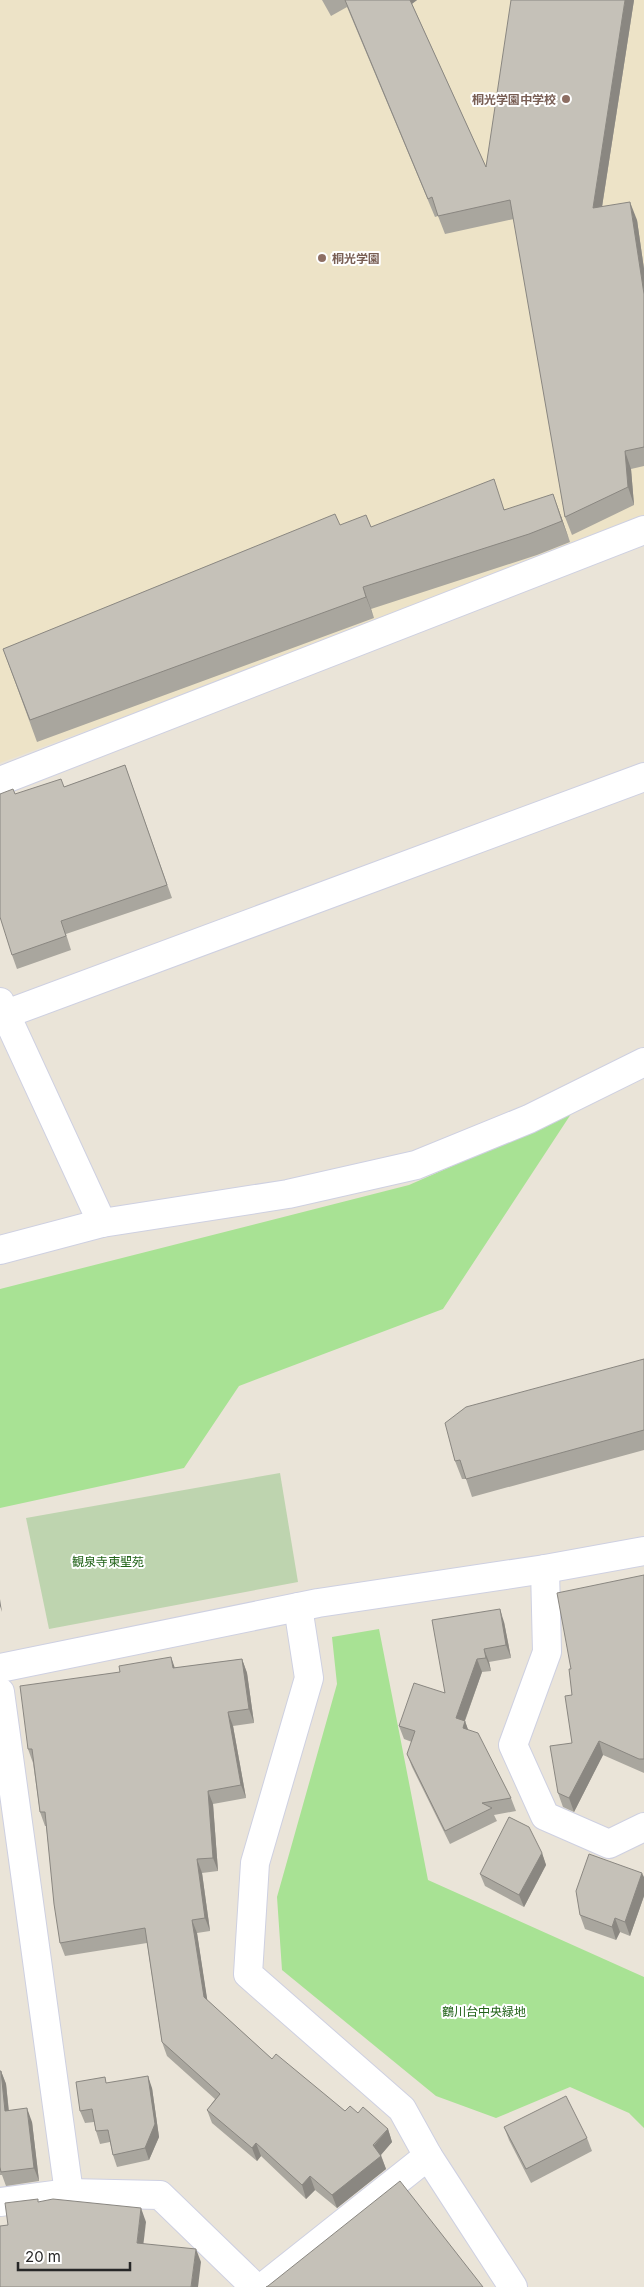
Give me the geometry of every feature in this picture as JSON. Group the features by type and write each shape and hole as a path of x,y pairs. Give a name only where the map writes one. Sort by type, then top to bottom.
{"street":[{"path":"0,781 644,530"},
{"path":"102,1223 3,1008 644,777"},
{"path":"0,1250 102,1223 288,1194 416,1165 529,1119 644,1062"},
{"path":"0,1668 298,1607 545,1569 644,1551"},
{"path":"545,1569 547,1652 513,1745 545,1816 609,1844 644,1827"},
{"path":"298,1607 309,1678 255,1863 248,1974 402,2109 428,2156 513,2287"},
{"path":"0,1692 69,2193"},
{"path":"263,2287 428,2156"},
{"path":"0,2202 69,2193 160,2195 255,2287"}],"shaded area":[{"name":"桐光学園","path":"0,0 644,0 644,516 574,549 0,763"}],"green space":[{"path":"571,1114 443,1309 239,1386 184,1468 0,1508 0,1289 409,1185"},
{"name":"観泉寺東聖苑","path":"280,1473 298,1582 49,1629 26,1518"},
{"name":"鶴川台中央緑地","path":"379,1629 428,1880 644,1977 644,2128 629,2113 570,2087 496,2118 436,2096 282,1970 277,1897 337,1684 332,1637"}],"building":[{"path":"345,0 410,0 486,167 511,0 625,0 593,208 630,202 644,294 644,447 625,451 628,487 565,517 510,200 438,216 432,197 428,199"},
{"path":"494,479 504,510 553,494 562,521 529,534 363,587 366,597 30,720 3,649 335,514 340,525 366,515 371,527"},
{"path":"125,765 167,885 61,921 66,936 12,955 0,917 0,794 13,789 15,794 61,779 64,787"},
{"path":"644,1359 644,1430 466,1479 460,1460 455,1461 445,1423 466,1407"},
{"path":"644,1575 644,1759 639,1759 599,1741 569,1798 558,1793 550,1746 572,1743 565,1696 572,1695 569,1669 571,1669 557,1593"},
{"path":"500,1609 506,1645 484,1649 486,1658 477,1659 456,1718 465,1721 463,1728 478,1733 511,1798 482,1803 492,1808 445,1831 407,1754 415,1731 399,1726 414,1683 445,1693 432,1620"},
{"path":"171,1657 173,1668 242,1659 249,1709 228,1712 241,1785 208,1791 213,1858 197,1859 205,1918 192,1920 204,1997 272,2059 276,2054 345,2111 350,2106 358,2113 363,2107 388,2129 373,2145 381,2156 332,2195 310,2176 302,2185 256,2143 252,2148 207,2110 220,2094 162,2042 145,1928 60,1943 54,1904 45,1812 40,1812 32,1749 28,1749 20,1686 120,1672 119,1666"},
{"path":"509,1817 529,1827 542,1853 519,1895 480,1874"},
{"path":"589,1854 642,1873 625,1922 615,1918 612,1927 580,1915 576,1891"},
{"path":"0,2071 5,2111 27,2108 34,2168 1,2172"},
{"path":"148,2076 155,2124 145,2148 113,2155 108,2130 96,2131 92,2109 80,2111 76,2082 105,2077 106,2083"},
{"path":"566,2096 587,2138 526,2169 504,2127"},
{"path":"400,2181 483,2287 266,2287 268,2286"},
{"path":"38,2199 38,2202 53,2199 141,2208 137,2243 196,2249 191,2287 0,2287 0,2226 8,2225 5,2203"}],"place":[{"name":"桐光学園中学校","path":"566,99"},
{"name":"桐光学園","path":"322,258"}]}
